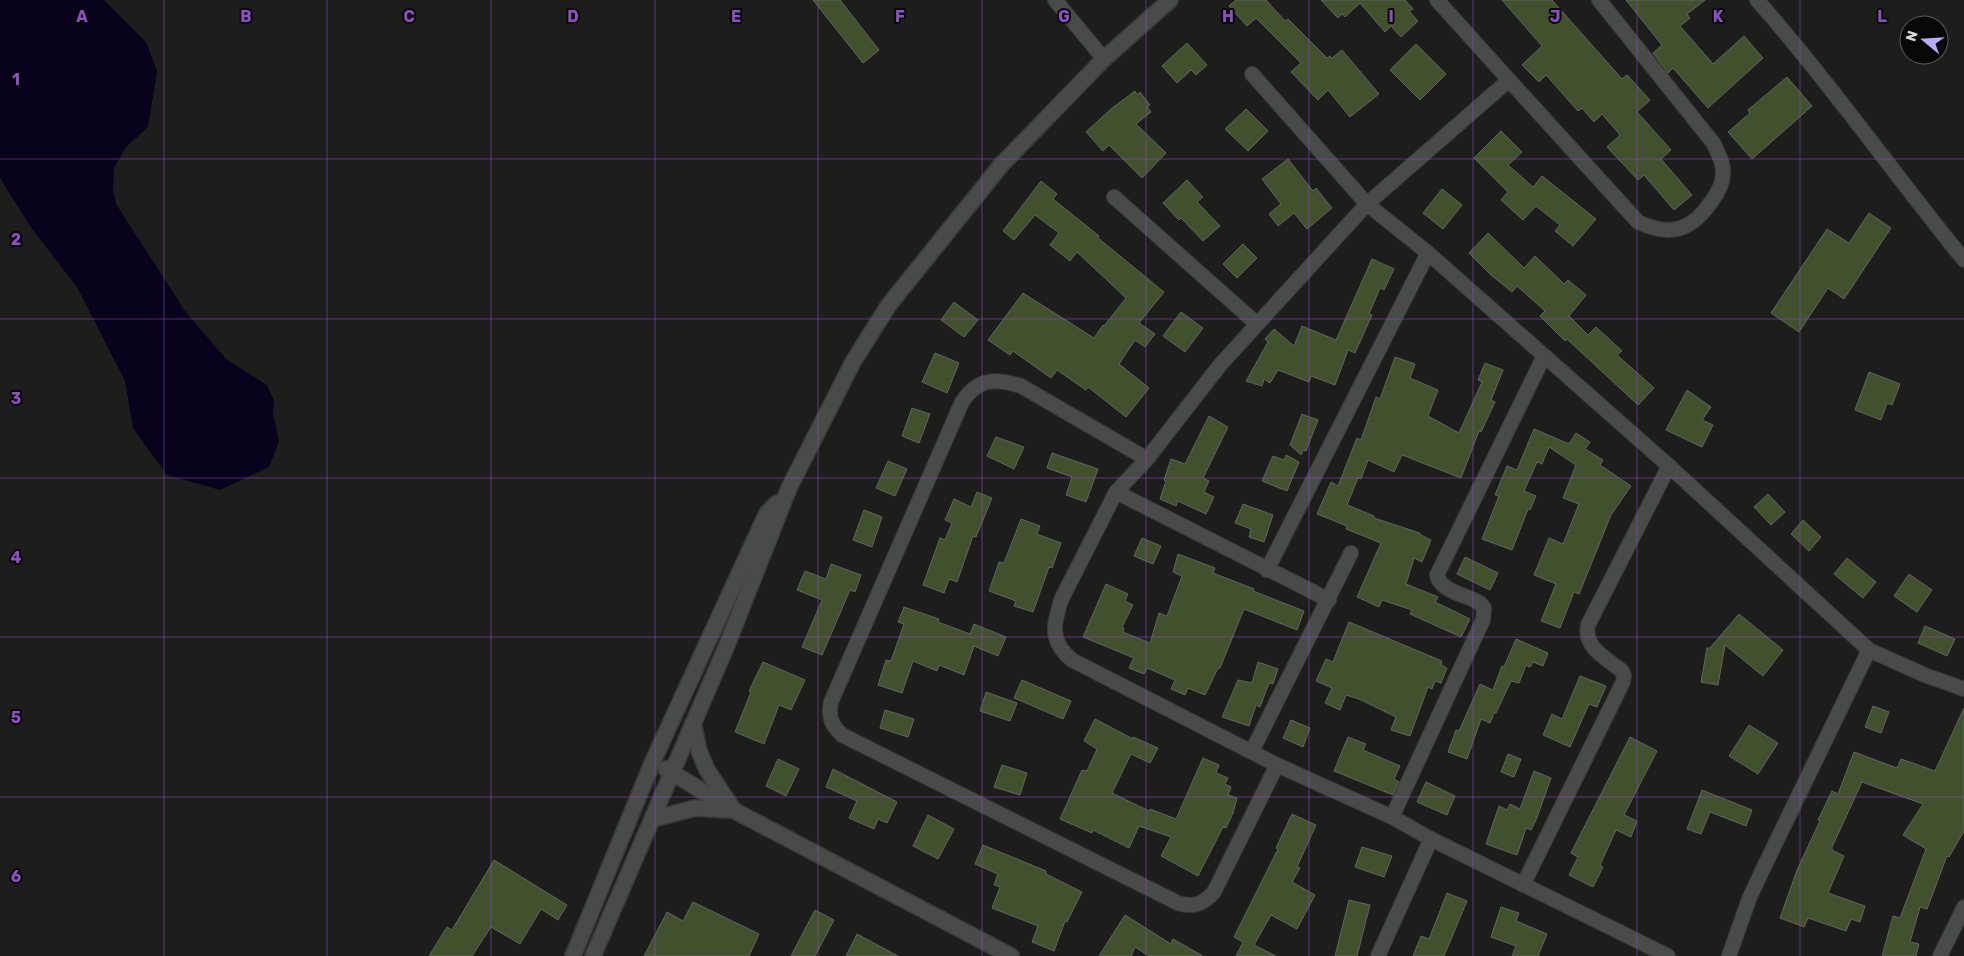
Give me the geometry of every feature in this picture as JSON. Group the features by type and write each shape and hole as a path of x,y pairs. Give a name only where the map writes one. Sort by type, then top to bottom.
{"street":[{"path":"1055,0 1104,59"},
{"path":"593,956 727,645 789,488 853,362 888,306 1002,164 1104,59 1170,0"},
{"path":"1436,0 1638,222 1654,229 1672,230 1686,227 1696,221 1713,200 1721,184 1723,174 1722,161 1714,144 1598,0"},
{"path":"1757,0 1799,48 1923,210 1964,260"},
{"path":"1252,74 1367,204 1428,254 1669,466 1869,650 1927,676 1964,689"},
{"path":"1509,80 1367,204 1220,365 1147,460 1116,492 1062,598 1056,615 1054,630 1056,640 1062,652 1072,660 1277,765 1392,817 1431,839 1668,956"},
{"path":"1114,197 1257,324"},
{"path":"1267,570 1428,254"},
{"path":"1392,817 1483,620 1484,608 1481,604 1444,586 1438,580 1437,575 1544,356"},
{"path":"1147,460 1021,386 1007,382 991,381 977,386 968,393 958,411 831,702 830,719 842,735 1187,906 1197,905 1214,892 1277,765"},
{"path":"1523,885 1623,682 1624,676 1622,671 1589,643 1586,634 1588,625 1669,466"},
{"path":"573,956 653,761 767,513 789,488"},
{"path":"1116,492 1329,600"},
{"path":"1252,751 1351,553"},
{"path":"1729,956 1749,900 1762,871 1869,650"},
{"path":"693,723 699,751 707,770 735,811"},
{"path":"653,761 735,811 1011,956"},
{"path":"653,818 695,808 735,811"},
{"path":"1378,956 1431,839"},
{"path":"1940,956 1964,906"}],"shaded area":[{"path":"0,0 104,0 146,42 157,71 148,127 126,147 114,168 113,188 116,204 185,311 226,359 267,385 274,401 273,414 279,441 269,467 220,490 167,475 133,428 125,381 77,287 32,229 0,178"}],"building":[{"path":"813,0 840,0 879,50 863,63"},
{"path":"1236,0 1266,0 1285,21 1288,19 1327,58 1330,56 1332,58 1342,50 1379,94 1350,117 1328,90 1318,100 1291,72 1301,63 1256,18 1247,26 1229,6"},
{"path":"1321,0 1405,0 1413,9 1409,11 1418,21 1401,37 1391,26 1385,32 1360,3 1345,17 1342,14 1338,18"},
{"path":"1502,0 1552,0 1622,79 1627,75 1650,100 1637,112 1671,150 1661,159 1692,195 1674,210 1644,175 1638,180 1607,147 1620,135 1602,114 1594,122 1582,108 1578,111 1546,75 1539,82 1522,65 1542,46"},
{"path":"1626,0 1705,0 1687,14 1690,18 1680,26 1713,64 1744,36 1763,58 1708,108 1673,68 1668,73 1653,53 1662,45"},
{"path":"1187,43 1207,65 1196,75 1191,70 1177,83 1162,66"},
{"path":"1416,44 1446,74 1420,100 1390,70"},
{"path":"1787,77 1812,106 1752,159 1728,132 1750,113 1748,110"},
{"path":"1135,91 1137,95 1140,92 1150,105 1147,107 1151,112 1136,124 1166,153 1142,178 1109,145 1103,151 1086,132 1111,109"},
{"path":"1246,109 1268,131 1248,151 1225,129"},
{"path":"1501,131 1522,152 1508,165 1533,187 1542,176 1596,219 1573,246 1555,231 1560,225 1536,206 1523,220 1501,200 1508,192 1474,158"},
{"path":"1288,159 1313,191 1316,188 1332,208 1307,229 1294,213 1278,226 1269,214 1281,204 1262,179"},
{"path":"1187,180 1203,197 1197,202 1220,226 1203,241 1181,218 1179,220 1163,203"},
{"path":"1041,181 1057,194 1053,199 1164,292 1139,323 1155,334 1145,347 1135,340 1119,364 1149,388 1126,417 1088,387 1086,390 1057,370 1051,378 1013,351 1010,355 988,340 1023,293 1094,338 1126,298 1077,252 1070,261 1050,245 1059,233 1035,215 1014,240 1003,231"},
{"path":"1442,189 1462,205 1443,229 1423,213"},
{"path":"1869,213 1891,228 1844,299 1828,288 1799,332 1771,313 1827,229 1849,243"},
{"path":"1488,233 1524,268 1535,256 1564,284 1568,280 1586,295 1569,316 1588,335 1596,327 1622,351 1617,355 1654,388 1638,405 1567,339 1565,341 1540,316 1545,311 1517,286 1512,292 1491,275 1469,253"},
{"path":"1243,244 1257,258 1237,278 1223,264"},
{"path":"1372,259 1394,269 1384,290 1380,288 1369,314 1372,315 1355,353 1348,350 1335,385 1311,376 1309,382 1278,370 1270,383 1264,379 1262,386 1246,381 1268,342 1265,339 1274,329 1294,346 1302,326 1336,340"},
{"path":"954,302 978,320 964,337 941,320"},
{"path":"1181,312 1203,328 1185,352 1163,336"},
{"path":"935,353 959,363 947,393 922,382"},
{"path":"1395,357 1415,364 1410,378 1438,390 1428,416 1459,433 1482,382 1478,380 1485,363 1503,370 1491,400 1495,402 1481,432 1479,431 1461,478 1402,455 1394,472 1368,460 1361,479 1358,478 1347,505 1374,516 1374,518 1420,533 1431,540 1422,562 1414,558 1406,584 1438,597 1435,602 1470,619 1461,637 1410,614 1412,610 1382,600 1379,607 1357,597 1381,543 1346,529 1347,526 1317,514 1331,482 1338,486 1357,438 1361,440 1376,397 1380,399"},
{"path":"1869,372 1900,384 1892,405 1887,403 1881,420 1855,410"},
{"path":"1687,390 1711,407 1702,420 1713,425 1702,447 1666,430"},
{"path":"912,408 930,414 919,443 902,436"},
{"path":"1302,414 1318,420 1306,451 1303,450 1301,455 1290,445"},
{"path":"1209,416 1228,427 1203,478 1209,481 1204,492 1214,497 1206,514 1178,501 1176,506 1160,499 1171,459 1185,464"},
{"path":"1534,429 1569,444 1576,433 1590,442 1585,449 1603,460 1600,465 1631,486 1611,515 1579,594 1574,592 1560,628 1541,621 1556,584 1534,575 1549,538 1563,544 1579,504 1563,498 1576,465 1549,447 1542,464 1537,462 1524,491 1536,496 1530,510 1528,509 1512,550 1482,539 1499,496 1495,495 1507,466 1517,470"},
{"path":"996,437 1024,447 1014,469 987,456"},
{"path":"1052,453 1098,469 1086,502 1066,495 1072,477 1047,468"},
{"path":"1286,455 1299,462 1287,491 1262,481 1273,456 1284,460"},
{"path":"888,461 907,469 895,496 876,488"},
{"path":"977,492 992,498 976,537 973,536 957,582 949,579 944,593 923,585 940,538 945,540 952,523 945,520 954,499 971,507"},
{"path":"1768,494 1785,512 1771,525 1754,507"},
{"path":"1243,504 1273,515 1264,542 1249,537 1251,529 1235,523"},
{"path":"864,510 882,517 872,547 853,540"},
{"path":"1021,519 1040,526 1037,534 1061,543 1052,568 1049,567 1033,612 1014,606 1016,601 989,591 999,562 1004,563"},
{"path":"1803,520 1821,537 1809,551 1791,534"},
{"path":"1142,538 1161,546 1153,564 1134,556"},
{"path":"1178,554 1215,568 1213,573 1304,611 1297,630 1244,609 1220,668 1218,668 1205,695 1188,688 1185,695 1171,689 1175,680 1147,668 1144,674 1129,668 1134,658 1083,637 1106,584 1128,594 1125,601 1133,605 1122,627 1124,628 1123,632 1150,643 1159,613 1167,616 1182,576 1173,572"},
{"path":"1465,557 1498,573 1490,590 1457,574"},
{"path":"1847,558 1876,582 1863,598 1834,574"},
{"path":"831,564 861,575 855,592 850,590 822,655 802,647 822,600 797,590 805,571 826,579"},
{"path":"1909,574 1932,590 1917,612 1894,596"},
{"path":"904,607 939,619 938,622 970,634 974,624 1006,637 998,656 974,646 964,675 939,665 937,671 913,661 902,693 878,685 886,660 891,661 904,624 898,622"},
{"path":"1739,614 1783,650 1763,676 1725,645 1718,685 1701,682 1707,648 1710,648"},
{"path":"1349,622 1442,661 1441,665 1447,668 1441,683 1435,681 1432,689 1428,687 1410,736 1391,730 1396,717 1359,699 1346,695 1340,710 1325,703 1332,688 1316,681 1326,659 1333,662"},
{"path":"1925,626 1955,639 1947,656 1918,643"},
{"path":"1516,639 1548,653 1543,666 1533,662 1530,667 1526,665 1519,683 1511,681 1490,723 1481,719 1467,759 1448,752 1456,730 1459,731 1480,684 1493,690 1502,666 1504,667"},
{"path":"763,662 805,680 791,710 779,705 764,744 735,732 751,692 749,691"},
{"path":"1258,662 1278,669 1273,684 1269,683 1260,707 1256,705 1249,726 1222,717 1238,680 1252,683"},
{"path":"1580,676 1606,686 1597,707 1589,704 1570,747 1543,735 1552,714 1562,719"},
{"path":"1022,680 1071,701 1063,719 1014,698"},
{"path":"986,692 1017,703 1010,721 980,711"},
{"path":"1873,706 1889,712 1881,733 1865,727"},
{"path":"1964,708 1964,831 1949,857 1947,856 1927,909 1920,907 1910,942 1919,944 1916,956 1882,956 1893,916 1900,918 1926,849 1903,835 1923,804 1862,782 1832,847 1832,850 1844,856 1828,893 1865,906 1860,922 1851,919 1846,931 1808,918 1804,927 1780,918 1797,870 1820,821 1818,820 1832,791 1838,794 1854,752 1897,768 1901,759 1935,771"},
{"path":"885,710 914,719 908,737 880,728"},
{"path":"1095,719 1133,739 1133,737 1158,748 1150,763 1131,754 1112,793 1149,811 1150,809 1176,819 1203,758 1219,765 1216,773 1228,778 1225,784 1231,787 1228,795 1237,798 1233,813 1226,828 1223,827 1198,876 1161,856 1171,837 1139,826 1129,848 1093,830 1092,833 1060,819 1082,770 1087,771 1097,749 1084,741"},
{"path":"1291,720 1310,728 1303,747 1283,738"},
{"path":"1749,725 1778,743 1758,774 1729,756"},
{"path":"1348,737 1366,744 1363,750 1400,766 1394,779 1399,782 1393,795 1334,771"},
{"path":"1630,737 1657,751 1624,815 1637,821 1631,837 1616,830 1600,865 1603,867 1593,887 1569,875 1578,857 1571,853"},
{"path":"1508,754 1521,759 1514,777 1501,772"},
{"path":"778,759 799,769 786,796 766,786"},
{"path":"1002,765 1027,773 1020,795 994,787"},
{"path":"833,769 897,802 887,823 878,819 874,829 849,818 857,801 826,787"},
{"path":"1534,771 1551,778 1536,820 1531,830 1526,828 1517,855 1486,844 1499,806 1507,810 1510,804 1520,809"},
{"path":"1426,782 1455,796 1447,815 1417,802"},
{"path":"1702,790 1752,810 1746,826 1710,812 1701,834 1687,829"},
{"path":"1292,814 1316,825 1297,867 1300,868 1292,882 1315,895 1297,929 1271,915 1254,945 1276,956 1236,956 1243,942 1234,937 1278,849 1276,848"},
{"path":"928,815 954,829 938,859 913,846"},
{"path":"983,845 1046,871 1046,874 1082,892 1067,922 1065,921 1054,951 1032,942 1038,926 992,908 1000,887 994,885 998,874 975,864"},
{"path":"1362,847 1392,856 1384,877 1355,867"},
{"path":"494,860 567,905 558,920 541,909 520,944 491,927 472,956 429,956 447,927 452,930"},
{"path":"1447,893 1467,901 1444,956 1413,956 1421,936 1429,939"},
{"path":"1349,900 1370,905 1357,956 1335,956"},
{"path":"693,902 759,934 749,956 644,956 667,912 683,921"},
{"path":"1501,907 1519,913 1516,921 1547,934 1538,956 1512,956 1516,946 1491,937"},
{"path":"815,910 834,920 815,956 791,956"},
{"path":"1125,915 1171,944 1173,939 1203,956 1149,956 1135,947 1131,956 1099,956"},
{"path":"857,934 898,956 846,956"}]}
